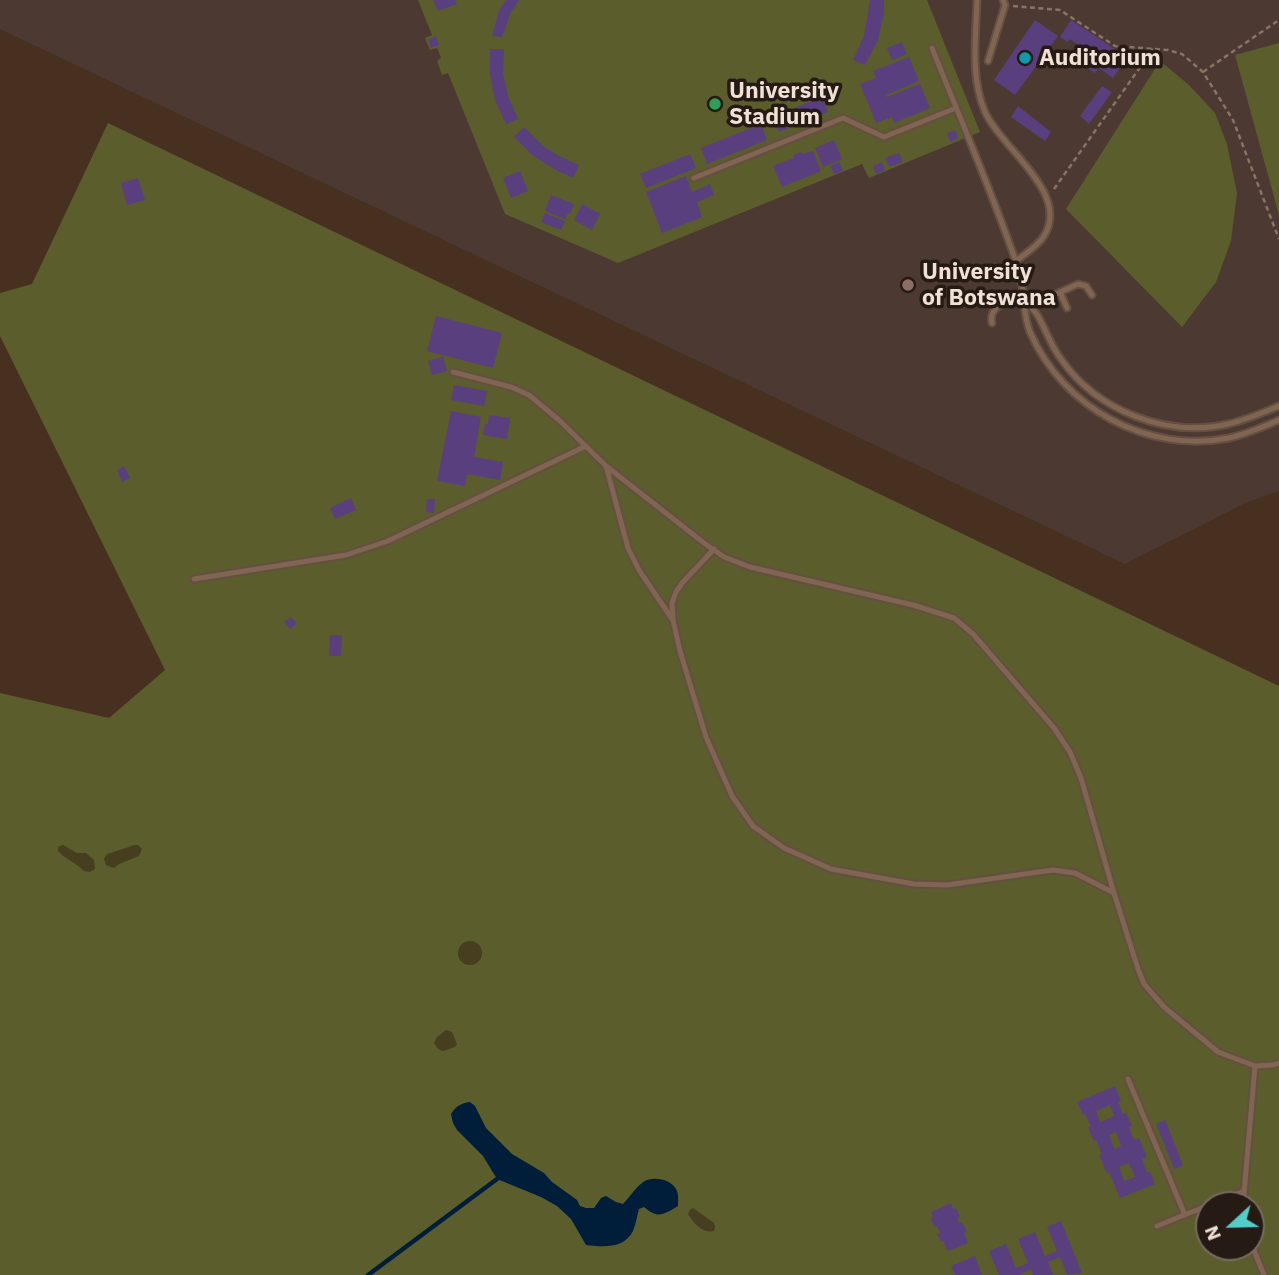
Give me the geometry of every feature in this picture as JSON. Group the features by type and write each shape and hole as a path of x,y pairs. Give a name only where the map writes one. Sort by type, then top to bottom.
{"lane":[{"path":"977,0 976,76 981,102 986,115 1004,142 1037,179 1047,199 1048,228 1039,243 1016,261"},
{"path":"988,61 1004,2"},
{"path":"932,48 1016,261 1024,296 1026,323 1050,367 1069,389 1096,411 1128,429 1167,439 1209,440 1240,435 1279,420"},
{"path":"694,178 842,118 884,137 956,108"},
{"path":"1030,306 1080,284 1089,288 1092,295"},
{"path":"1060,292 1067,308"},
{"path":"1024,296 1039,317 1060,359 1078,380 1103,400 1132,416 1169,426 1208,427 1246,419 1279,406"},
{"path":"992,323 991,315 995,308 1024,296"},
{"path":"453,372 511,387 529,395 606,466 724,557 750,567 913,605 954,618 973,634 1054,728 1070,752 1081,778 1138,969 1152,995 1218,1052 1255,1066 1279,1063"},
{"path":"194,579 346,555 388,541 586,446"},
{"path":"606,466 628,548 639,570 673,620"},
{"path":"714,549 676,592 672,603 673,620 706,737 732,796 753,826 784,848 831,869 914,884 947,885 1053,870 1075,873 1114,893"},
{"path":"1244,1191 1255,1066"},
{"path":"1128,1079 1185,1215"},
{"path":"1157,1226 1195,1211"}],"path":[{"path":"1004,2 1060,10 1115,46 1168,50 1182,54 1203,72 1233,120 1279,239"},
{"path":"1203,72 1279,20"},
{"path":"1047,199 1153,49"}],"shaded area":[{"name":"University of Botswana","path":"0,0 1279,0 1279,491 1245,503 1125,564 0,29"}],"green space":[{"name":"University Stadium","path":"418,0 927,0 980,132 869,178 862,164 618,263 505,214 448,73 442,75 437,61 441,58 437,48 430,50 425,38 432,35"},
{"path":"1279,43 1279,215 1235,55"},
{"path":"1160,61 1189,85 1215,113 1227,144 1237,193 1231,241 1216,282 1182,327 1066,209"},
{"path":"108,123 1279,686 1279,1275 0,1275 0,693 109,718 165,670 0,336 0,293 32,284"}],"sand":[{"path":"63,845 77,853 86,853 94,860 95,869 84,871 64,856 58,851 58,847"},
{"path":"134,845 142,849 139,856 114,868 106,865 104,859 107,854"},
{"path":"470,941 479,944 482,953 479,962 470,965 461,962 458,953 461,944"},
{"path":"446,1030 452,1032 457,1044 443,1051 434,1043"},
{"path":"693,1208 714,1223 714,1231 706,1231 695,1224 688,1214"}],"water":[{"path":"470,1102 475,1106 486,1128 512,1154 544,1173 577,1200 580,1206 594,1208 601,1198 606,1196 623,1204 642,1183 655,1179 665,1181 676,1189 678,1206 661,1214 653,1213 644,1207 639,1209 633,1231 624,1241 606,1246 586,1245 571,1219 557,1206 497,1179 483,1156 457,1130 451,1114 459,1105"}],"building":[{"path":"433,0 455,0 457,4 438,11"},
{"path":"506,0 519,0 510,14 502,37 492,36 499,10"},
{"path":"870,0 884,0 884,13 878,40 865,65 853,60 864,36"},
{"name":"Auditorium","path":"1035,20 1058,36 1015,95 994,80"},
{"path":"1071,20 1127,57 1113,78 1099,68 1095,73 1070,57 1078,45 1070,39 1068,42 1060,37"},
{"path":"436,36 439,45 431,48 428,40"},
{"path":"902,42 907,54 892,60 887,48"},
{"path":"490,49 504,49 503,73 508,96 518,119 506,124 495,100 490,74"},
{"path":"909,57 919,81 886,95 887,97 920,84 930,108 894,123 892,117 876,123 860,84 876,78 873,71"},
{"path":"1102,86 1112,92 1089,124 1080,116"},
{"path":"822,97 828,112 779,132 772,117"},
{"path":"1018,106 1051,132 1045,141 1011,117"},
{"path":"761,124 767,140 707,164 701,148"},
{"path":"524,127 543,146 579,165 573,178 532,155 514,137"},
{"path":"955,130 958,138 950,142 947,133"},
{"path":"834,140 842,159 823,167 815,148"},
{"path":"813,151 821,171 782,187 773,166 794,158 793,155"},
{"path":"899,153 903,162 889,167 885,158"},
{"path":"690,154 696,168 646,188 640,174"},
{"path":"839,162 843,171 834,174 830,166"},
{"path":"882,162 885,170 876,174 873,166"},
{"path":"520,171 528,191 511,198 503,178"},
{"path":"686,176 692,192 710,184 714,195 697,202 702,217 662,233 646,192"},
{"path":"138,178 145,200 127,205 121,183"},
{"path":"551,195 574,204 565,219 545,211"},
{"path":"582,204 600,214 592,230 574,220"},
{"path":"545,213 565,221 561,230 541,222"},
{"path":"436,316 502,333 493,368 427,351"},
{"path":"443,357 447,371 432,375 428,361"},
{"path":"454,385 487,391 484,406 451,400"},
{"path":"451,411 481,417 474,457 503,462 500,480 467,474 465,486 437,481"},
{"path":"489,415 510,418 507,439 483,435"},
{"path":"124,466 130,478 122,482 117,470"},
{"path":"351,498 356,510 335,519 330,508"},
{"path":"427,499 435,499 434,513 426,512"},
{"path":"291,617 297,623 290,629 284,622"},
{"path":"330,635 342,635 341,656 329,656"},
{"path":"1115,1086 1121,1101 1118,1102 1132,1126 1129,1127 1134,1140 1139,1138 1147,1157 1142,1159 1155,1184 1120,1198 1099,1155 1102,1154 1088,1127 1091,1126 1077,1102","holes":["1110,1105 1114,1116 1100,1122 1096,1111","1116,1132 1121,1146 1115,1149 1109,1135","1129,1163 1135,1177 1124,1181 1119,1167"]},
{"path":"1165,1120 1183,1165 1174,1169 1156,1124"},
{"path":"951,1203 960,1217 957,1218 959,1223 962,1222 967,1232 964,1233 968,1243 948,1251 937,1234 940,1233 937,1226 934,1227 931,1212"},
{"path":"1061,1221 1082,1273 1067,1275 1060,1257 1048,1262 1053,1275 1033,1275 1031,1269 1019,1275 999,1275 989,1251 1006,1244 1016,1268 1028,1263 1018,1239 1035,1232 1045,1256 1057,1251 1047,1227"},
{"path":"975,1256 982,1275 955,1275 951,1266"}],"waterway":[{"path":"368,1275 497,1179"}],"place":[{"name":"Auditorium","path":"1025,58"},
{"name":"University Stadium","path":"715,104"},
{"name":"University of Botswana","path":"908,285"}]}
